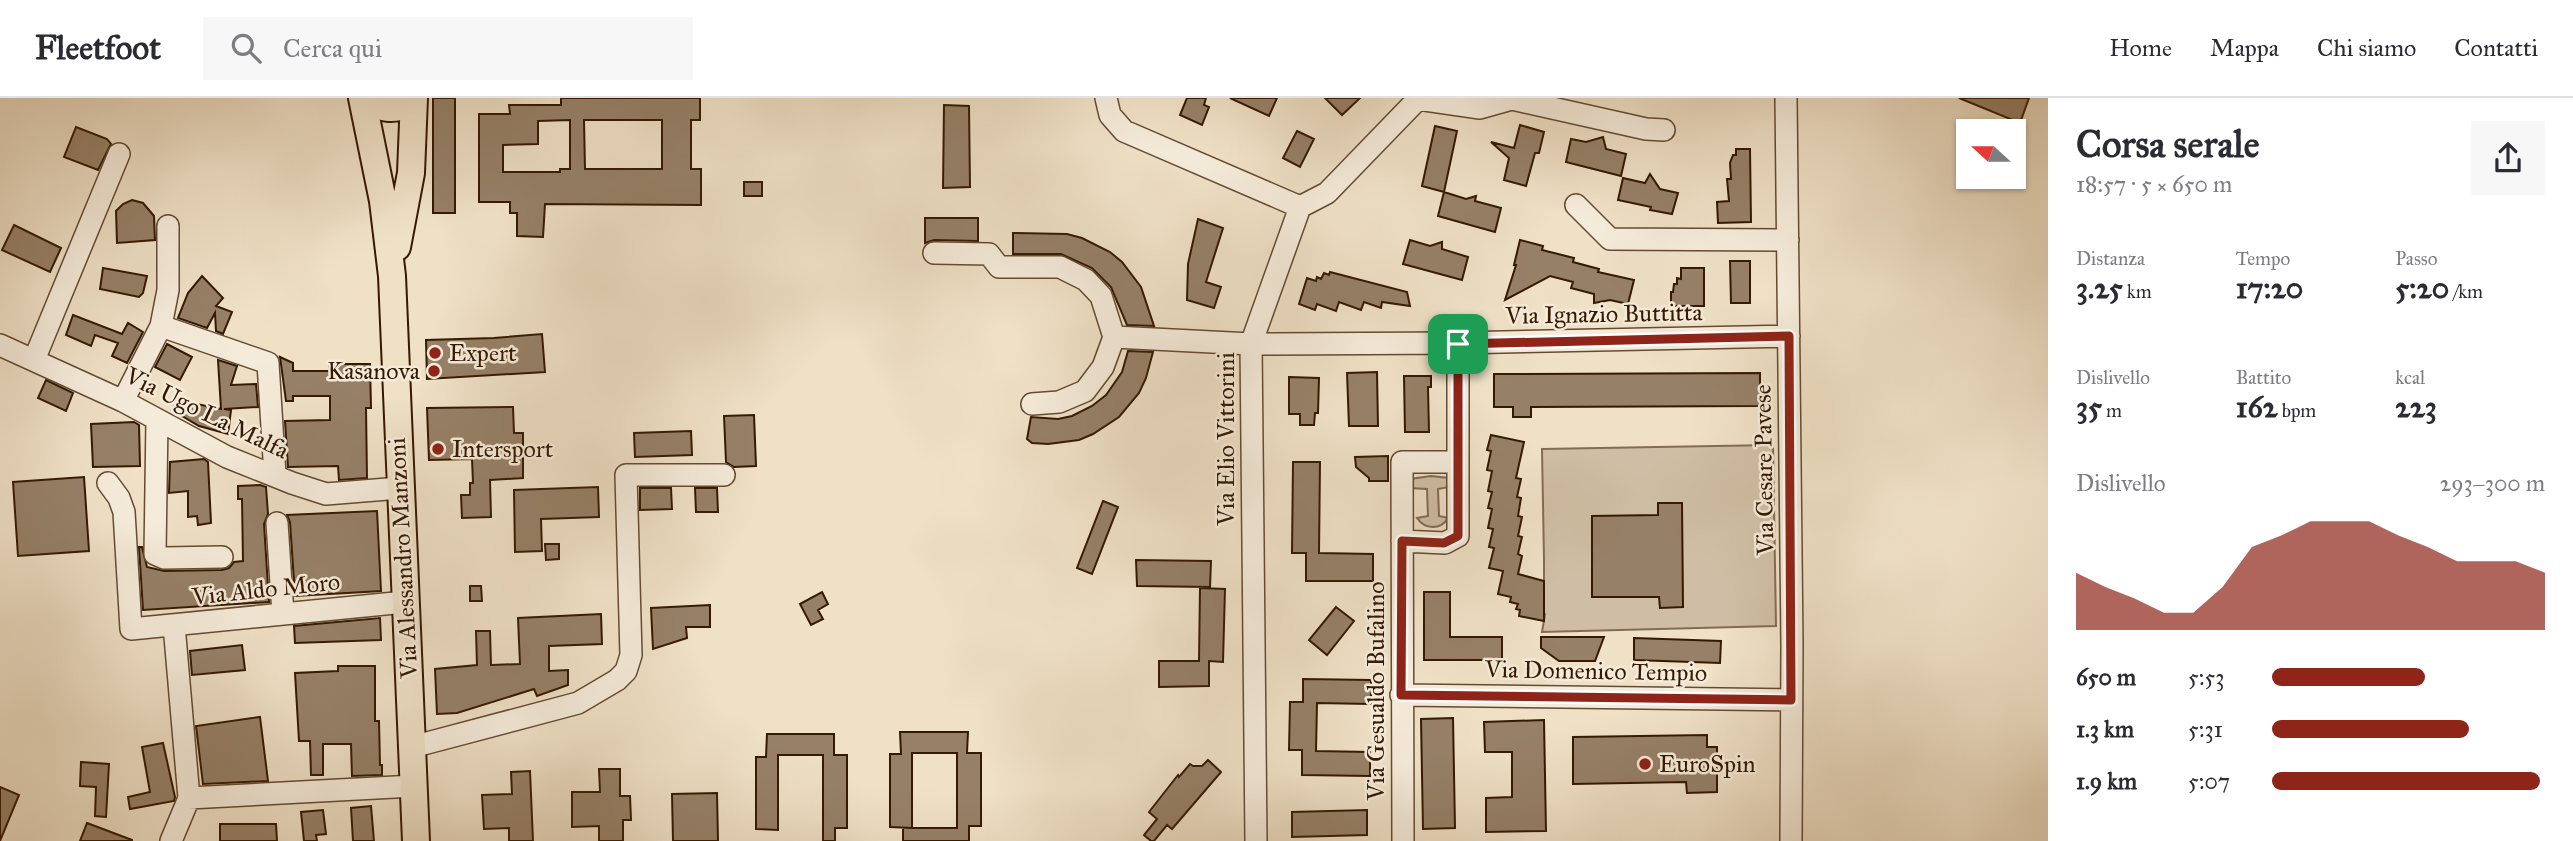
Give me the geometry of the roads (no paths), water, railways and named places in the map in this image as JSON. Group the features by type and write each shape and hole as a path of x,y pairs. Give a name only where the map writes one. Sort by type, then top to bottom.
{"main road":[{"path":"362,98 393,206"},
{"path":"368,98 375,105 386,109 398,109 413,100"},
{"name":"Via Alessandro Manzoni","path":"413,100 411,173 393,206 392,276 416,841"}],"street":[{"path":"1106,98 1110,115 1124,131 1300,207 1328,193 1418,98 1480,108 1512,99 1646,129 1664,130"},
{"name":"Via Cesare Pavese","path":"1786,98 1791,841"},
{"path":"34,360 119,154"},
{"path":"1576,205 1610,239 1788,240"},
{"name":"Via Elio Vittorini","path":"1256,841 1251,344 1300,207"},
{"path":"123,401 161,326 168,290 168,226"},
{"path":"934,253 989,254 999,267 1060,267 1086,279 1101,296 1114,337 1103,367 1085,391 1059,402 1032,404"},
{"path":"161,326 268,363 275,475"},
{"name":"Via Ignazio Buttitta","path":"1114,337 1251,344 1458,344 1789,336"},
{"path":"1402,541 1444,543 1458,536 1458,344"},
{"name":"Via Ugo La Malfa","path":"0,345 123,401 228,457 326,494 400,488"},
{"path":"157,420 155,554 164,558 222,557"},
{"name":"Via Gesualdo Bufalino","path":"1403,841 1402,463 1458,462"},
{"path":"412,747 578,703 617,680 626,671 631,655 626,475 724,475"},
{"path":"108,484 119,498 124,512 155,511"},
{"name":"Via Aldo Moro","path":"124,512 131,629 405,602"},
{"path":"277,523 283,614"},
{"path":"171,841 189,798 174,625"},
{"name":"Via Domenico Tempio","path":"1401,695 1791,700"},
{"path":"189,798 414,786"}],"place":[{"name":"Expert","path":"435,353"},
{"name":"Kasanova","path":"434,371"},
{"name":"Intersport","path":"438,449"},
{"name":"EuroSpin","path":"1645,764"}]}
